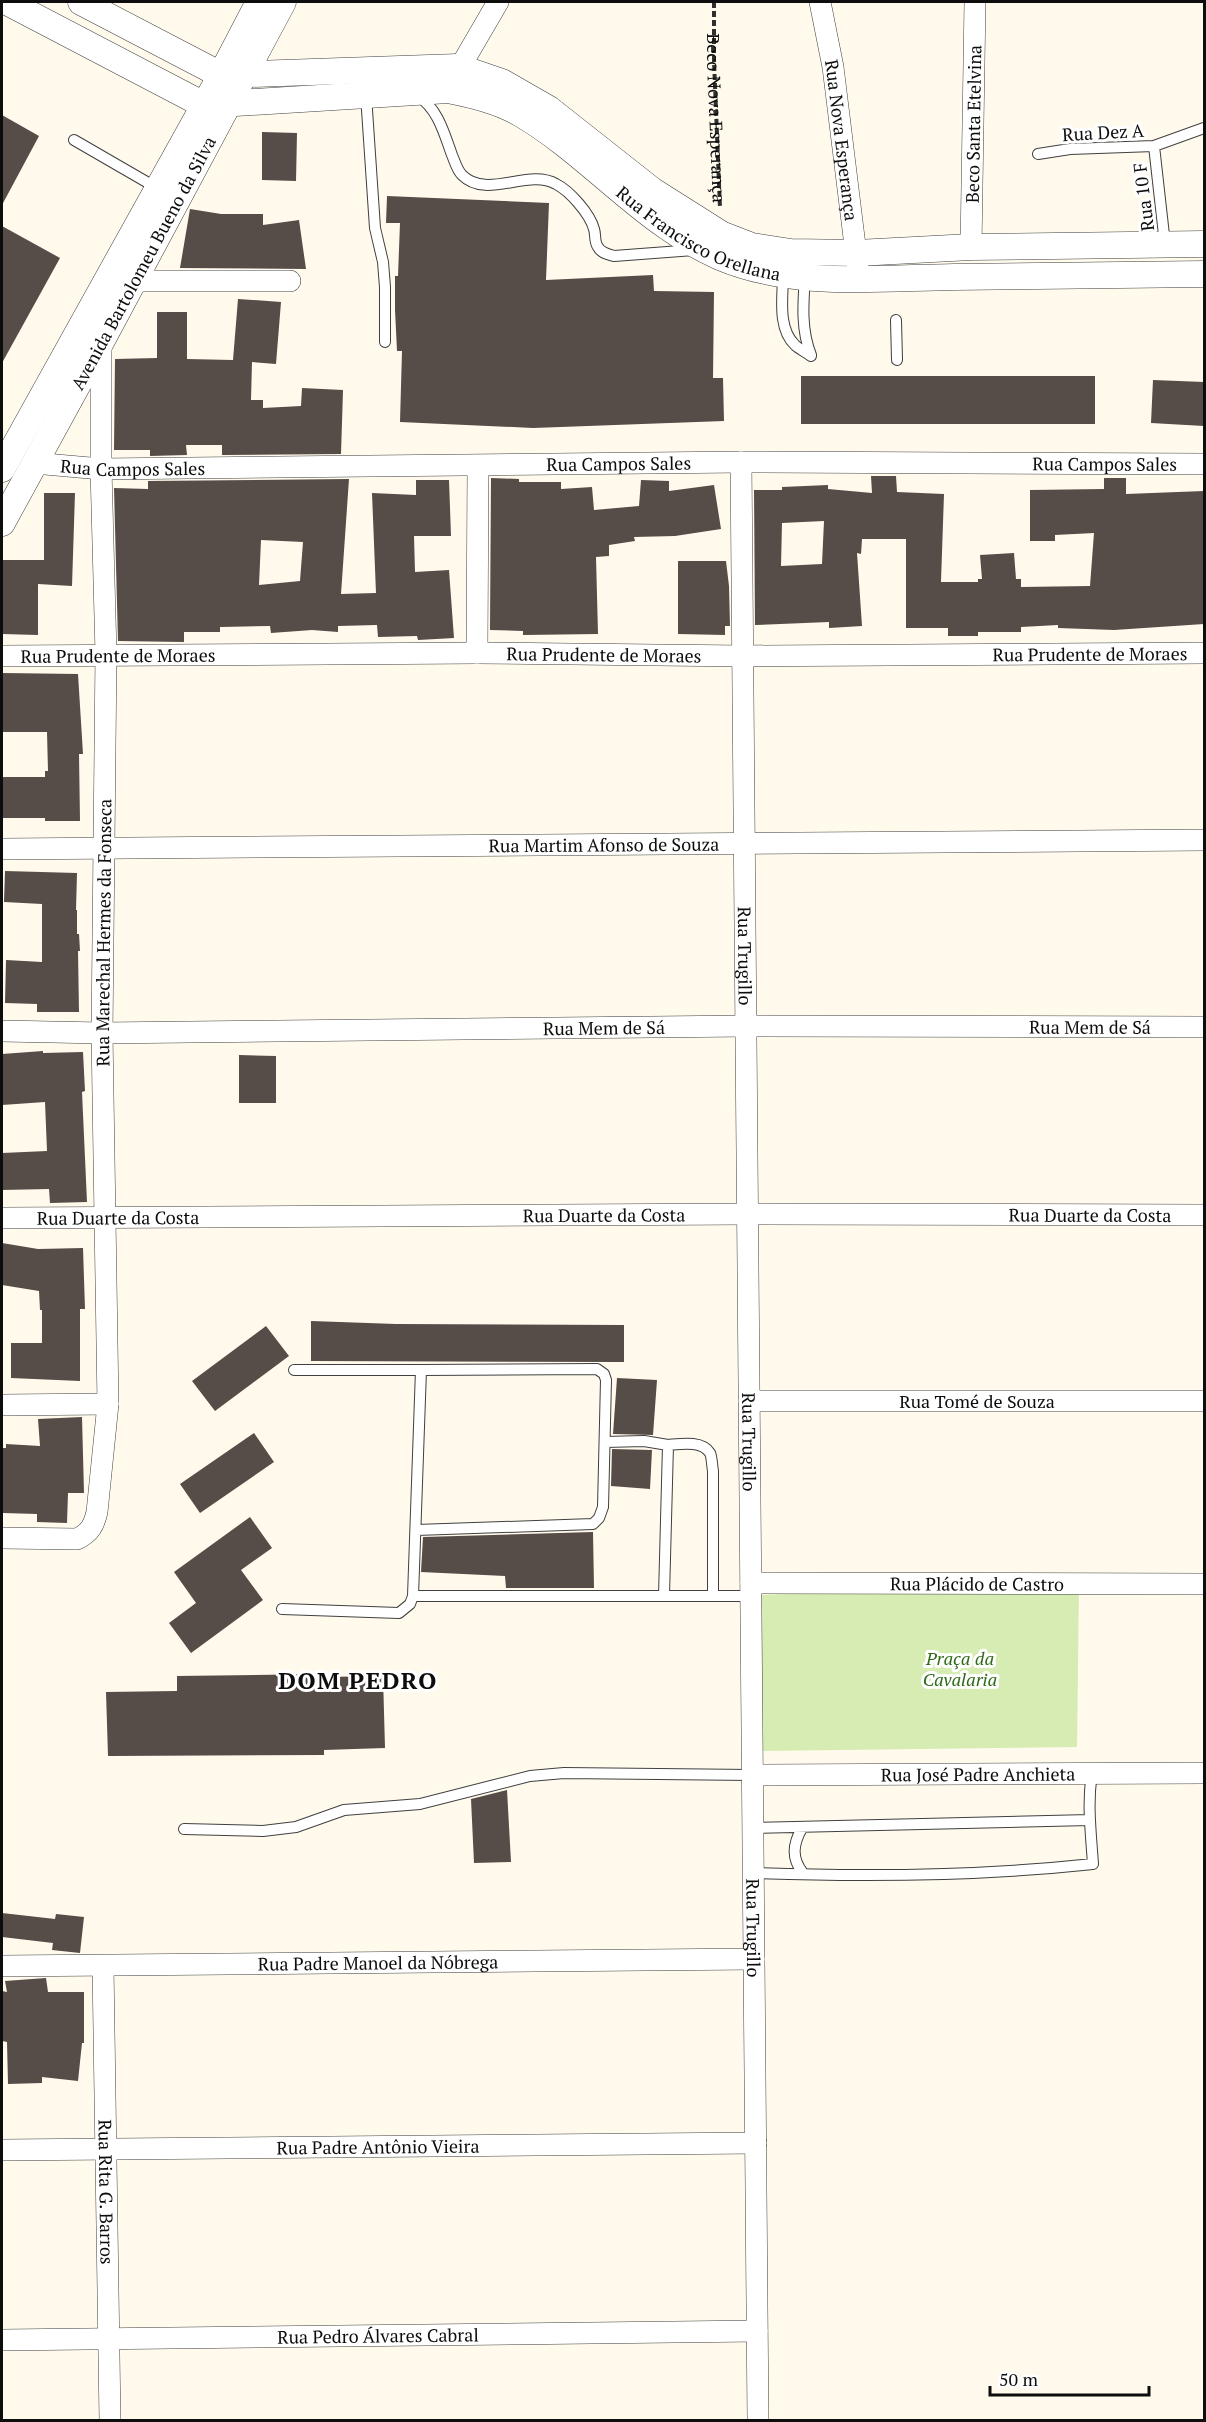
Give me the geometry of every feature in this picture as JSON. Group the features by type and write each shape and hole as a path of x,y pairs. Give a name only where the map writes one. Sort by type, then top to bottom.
{"street":[{"path":"7,2 216,104"},
{"path":"81,2 232,75"},
{"name":"Avenida Bartolomeu Bueno da Silva","path":"232,75 260,2"},
{"name":"Avenida Bartolomeu Bueno da Silva","path":"3,516 133,281 216,104 232,75 283,2"},
{"path":"453,79 498,2"},
{"name":"Rua Nova Esperança","path":"820,2 833,67 859,278"},
{"name":"Beco Santa Etelvina","path":"971,247 975,2"},
{"name":"Rua Francisco Orellana","path":"232,75 453,79 481,97 520,113 573,149 650,214 683,237 714,241 794,275 859,278 1204,274"},
{"name":"Rua Francisco Orellana","path":"216,104 413,92 453,79"},
{"name":"Avenida Bartolomeu Bueno da Silva","path":"2,469 158,188 216,104"},
{"name":"Rua Francisco Orellana","path":"750,256 792,252 856,253 971,247 1204,244"},
{"path":"133,281 290,281"},
{"path":"80,329 101,342"},
{"name":"Rua Marechal Hermes da Fonseca","path":"2,1538 77,1539 87,1534 98,1512 108,1404 102,1033 106,654 101,469 101,342"},
{"name":"Rua Campos Sales","path":"34,463 101,469 741,462 1204,464"},
{"name":"Rua Trugillo","path":"741,462 758,2421"},
{"path":"477,653 478,466"},
{"name":"Rua Prudente de Moraes","path":"2,656 477,653 743,656 1204,653"},
{"name":"Rua Martim Afonso de Souza","path":"2,849 104,846 1204,840"},
{"name":"Rua Mem de Sá","path":"2,1031 102,1033 746,1026 1204,1027"},
{"name":"Rua Duarte da Costa","path":"2,1218 748,1214 1204,1215"},
{"name":"Rua Tomé de Souza","path":"749,1401 1204,1401"},
{"path":"2,1405 108,1404"},
{"name":"Rua Plácido de Castro","path":"751,1589 1204,1584"},
{"name":"Rua José Padre Anchieta","path":"752,1775 1204,1773"},
{"name":"Rua Padre Manoel da Nóbrega","path":"2,1966 754,1959"},
{"name":"Rua Rita G. Barros","path":"103,1966 110,2421"},
{"name":"Rua Padre Antônio Vieira","path":"2,2150 756,2144"},
{"name":"Rua Pedro Álvares Cabral","path":"2,2340 757,2331"}],"lane":[{"path":"413,92 428,103 437,117 457,169 462,175 479,184 538,179 557,184 586,215 594,229 596,244 605,254 614,256 714,241"},
{"path":"366,95 375,228 383,262 385,287 385,342"},
{"name":"Rua Dez A","path":"1038,154 1070,149 1154,146 1204,128"},
{"path":"74,140 158,188"},
{"name":"Rua 10 F","path":"1154,146 1166,244"},
{"path":"794,275 805,341 811,356 794,345 786,331 783,316 794,275"},
{"path":"896,320 897,360"},
{"path":"294,1370 597,1369 604,1374 606,1380 603,1507 599,1518 593,1524 416,1530"},
{"path":"282,1609 399,1613 410,1604 413,1596 421,1370"},
{"path":"605,1442 644,1441 668,1445 690,1444 702,1446 710,1453 714,1472 714,1596"},
{"path":"664,1596 668,1445"},
{"path":"413,1596 714,1596 751,1589"},
{"path":"184,1829 263,1832 296,1827 344,1810 420,1804 530,1776 564,1773 752,1775"},
{"path":"754,1873 829,1875 1009,1871 1094,1864 1090,1820 1092,1773"},
{"path":"753,1828 1090,1820"},
{"path":"802,1828 794,1846 794,1857 803,1873"}],"path":[{"name":"Beco Nova Esperança","path":"714,2 714,241"}],"green space":[{"name":"Praça da Cavalaria","path":"1079,1585 1077,1747 761,1751 757,1595"}],"building":[{"path":"2,115 39,136 2,205"},
{"path":"262,132 297,133 296,181 262,180"},
{"path":"387,196 549,203 546,280 653,275 654,291 714,292 713,378 723,378 724,421 533,428 400,422 402,351 397,351 395,276 398,276 400,223 386,223"},
{"path":"190,209 221,214 263,214 263,225 299,220 306,269 180,268"},
{"path":"2,226 60,258 2,363"},
{"path":"238,299 281,302 276,364 252,362 251,400 263,400 263,408 301,406 302,388 343,390 341,454 222,455 222,445 186,445 187,455 150,456 150,450 114,450 115,359 157,358 157,312 187,312 187,359 233,360"},
{"path":"801,376 1095,376 1095,424 801,424"},
{"path":"1153,380 1204,382 1204,426 1151,423"},
{"path":"871,476 896,476 897,492 944,494 941,582 978,582 978,579 982,579 980,555 1014,553 1016,579 1021,579 1021,587 1090,586 1094,533 1055,535 1055,541 1030,541 1030,490 1104,489 1104,478 1126,478 1126,494 1204,491 1204,624 1114,630 1058,628 1058,625 1021,627 1021,632 978,632 978,636 948,636 948,628 906,628 906,539 862,539 861,554 857,553 862,626 829,628 829,622 755,625 754,490 782,490 782,487 828,485 828,489 872,493","holes":["824,521 822,564 781,566 782,523"]},
{"path":"491,478 519,479 519,482 561,482 561,489 592,487 594,510 639,506 641,480 669,481 669,491 714,485 721,529 675,536 634,537 635,541 609,545 609,556 596,557 598,634 523,635 523,631 490,630"},
{"path":"349,479 341,594 376,593 372,493 416,495 416,480 449,480 451,536 414,536 415,572 449,570 454,638 418,640 417,636 378,637 377,625 338,626 338,632 312,630 271,633 270,626 220,627 220,632 184,632 184,642 118,641 114,488 148,489 148,481","holes":["261,540 303,542 300,581 259,585"]},
{"path":"44,493 75,493 72,586 38,584 38,635 2,634 2,560 44,560"},
{"path":"678,561 726,561 730,626 725,626 725,635 678,634"},
{"path":"2,673 78,674 83,754 79,754 80,821 2,818 2,777 45,777 45,771 48,771 47,732 2,732"},
{"path":"5,871 77,873 76,910 80,951 78,951 79,1012 37,1012 37,1004 5,1003 6,960 42,962 42,904 4,902"},
{"path":"43,1051 43,1053 83,1052 85,1091 82,1092 87,1202 50,1203 49,1189 2,1190 2,1153 47,1151 45,1102 2,1105 2,1054"},
{"path":"239,1055 276,1056 276,1103 239,1103"},
{"path":"2,1243 38,1249 83,1248 85,1309 80,1309 80,1381 11,1378 11,1343 42,1343 42,1310 40,1310 39,1291 2,1285"},
{"path":"311,1321 396,1324 624,1325 624,1362 311,1361"},
{"path":"266,1326 289,1356 215,1411 192,1381"},
{"path":"617,1378 657,1380 653,1435 613,1434"},
{"path":"82,1417 84,1493 68,1493 67,1523 37,1522 37,1514 3,1513 2,1448 6,1448 6,1444 40,1446 38,1419"},
{"path":"254,1433 274,1462 200,1513 180,1484"},
{"path":"612,1449 652,1450 650,1489 611,1486"},
{"path":"250,1517 272,1548 241,1570 263,1600 191,1653 169,1623 196,1603 174,1572"},
{"path":"593,1532 594,1588 506,1588 505,1576 421,1572 423,1537"},
{"path":"323,1674 323,1677 383,1676 385,1748 324,1750 324,1755 108,1756 106,1692 177,1691 177,1676"},
{"path":"507,1790 511,1862 474,1863 471,1799"},
{"path":"2,1913 55,1919 56,1914 84,1917 80,1953 52,1950 53,1943 2,1937"},
{"path":"46,1978 48,1992 84,1992 84,2043 82,2043 78,2081 42,2077 42,2083 8,2084 7,2042 2,2041 2,1991 7,1992 5,1981"}],"district":[{"name":"DOM PEDRO","path":"358,1680"}]}
